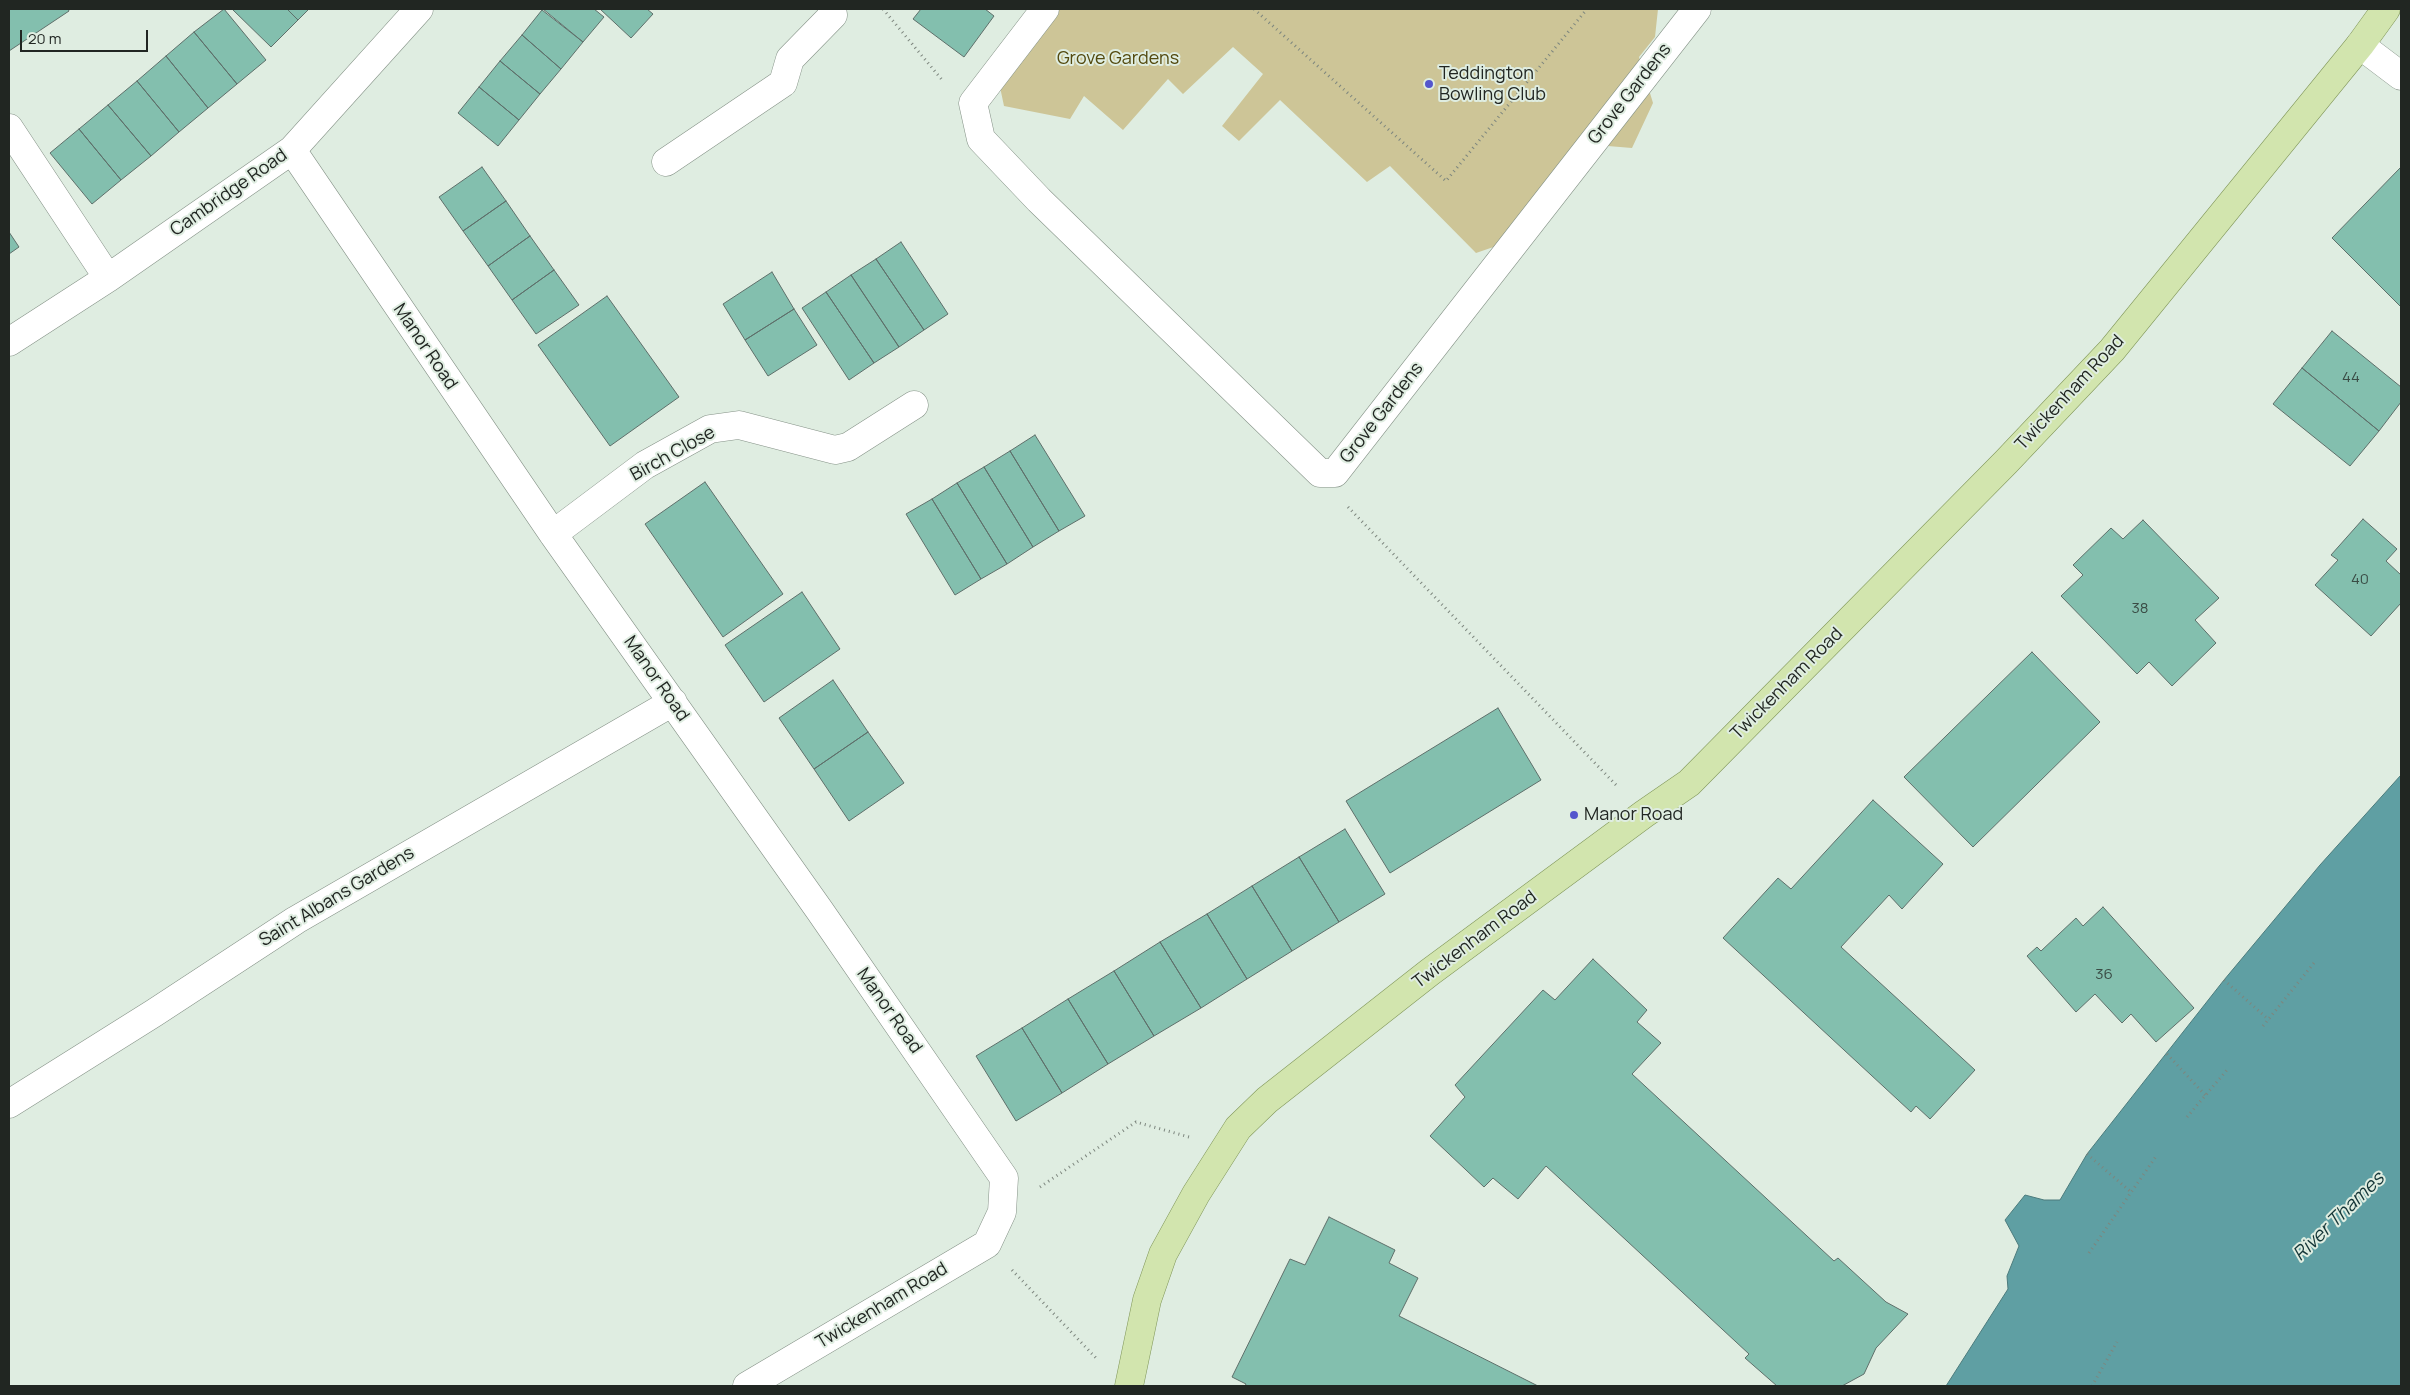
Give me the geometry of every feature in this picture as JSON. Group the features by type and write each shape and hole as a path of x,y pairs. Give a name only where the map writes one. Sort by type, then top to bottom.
{"main road":[{"name":"Twickenham Road","path":"1129,1386 1147,1300 1164,1254 1196,1194 1238,1128 1267,1100 1303,1070 1644,814 1689,783 2006,462 2112,350 2360,45 2386,9"}],"street":[{"name":"Cambridge Road","path":"9,342 108,278 292,150 419,9"},
{"path":"666,162 783,83 790,59 833,14 832,9"},
{"path":"973,103 1045,9"},
{"name":"Grove Gardens","path":"973,103 981,139 1039,200 1320,473 1336,473 1688,13"},
{"path":"2360,45 2401,76"},
{"path":"9,128 108,278"},
{"name":"Manor Road","path":"292,150 553,534 820,911 1004,1178 1002,1212"},
{"name":"Birch Close","path":"553,534 645,465 710,429 739,424 834,450 848,448 914,405"},
{"name":"Saint Albans Gardens","path":"9,1104 154,1013 296,920 673,702"},
{"path":"987,1244 1002,1212"},
{"name":"Twickenham Road","path":"747,1386 987,1244"}],"path":[{"path":"883,9 951,90 973,103"},
{"path":"1254,9 1446,181 1586,9"},
{"path":"1336,473 1341,500 1644,814"},
{"path":"2263,1026 2314,963"},
{"path":"2224,980 2269,1020"},
{"path":"2166,1054 2206,1096"},
{"path":"2188,1117 2226,1070"},
{"path":"1002,1212 1136,1122 1226,1147"},
{"path":"2087,1154 2131,1192"},
{"path":"2089,1253 2157,1155"},
{"path":"987,1244 1104,1366"},
{"path":"2092,1386 2117,1342"}],"green space":[{"path":"1030,9 1658,9 1655,37 1639,57 1653,103 1632,148 1608,146 1508,242 1476,253 1390,166 1367,182 1280,100 1239,141 1222,126 1263,74 1233,47 1183,94 1168,79 1123,130 1084,96 1070,119 1004,106 993,54"}],"water":[{"name":"River Thames","path":"2401,775 2401,1386 1946,1386 2008,1289 2007,1276 2019,1246 2005,1220 2025,1195 2044,1200 2060,1200 2087,1154 2224,980 2320,865"}],"building":[{"path":"9,9 68,9 69,11 9,51"},
{"path":"224,9 266,60 237,84 194,32"},
{"path":"232,9 287,9 298,20 271,47"},
{"path":"287,9 309,9 298,20"},
{"path":"543,9 594,9 604,17 583,42"},
{"path":"600,9 647,9 653,14 631,38"},
{"path":"921,9 985,9 994,16 964,57 913,19"},
{"path":"542,10 583,42 561,69 522,35"},
{"path":"194,32 237,84 208,108 166,56"},
{"path":"522,35 561,69 540,94 500,61"},
{"path":"166,56 208,108 179,132 137,81"},
{"path":"500,61 540,94 519,120 479,87"},
{"path":"137,81 179,132 151,156 108,105"},
{"path":"479,87 519,120 498,146 458,113"},
{"path":"108,105 151,156 121,180 79,129"},
{"path":"79,129 121,180 92,204 50,153"},
{"path":"482,167 506,201 463,231 439,197"},
{"path":"2401,167 2401,307 2332,238"},
{"path":"506,201 530,236 488,266 463,231"},
{"path":"9,232 19,247 9,254"},
{"path":"530,236 554,270 512,300 488,266"},
{"path":"901,242 948,314 924,330 876,259"},
{"path":"876,259 924,330 899,347 851,275"},
{"path":"554,270 579,305 536,334 512,300"},
{"path":"772,272 794,309 745,340 723,304"},
{"path":"851,275 899,347 874,363 826,292"},
{"path":"826,292 874,363 849,380 802,308"},
{"path":"607,296 679,397 610,446 538,345"},
{"path":"794,309 817,345 768,376 745,340"},
{"path":"2332,331 2401,387 2401,402 2379,431 2302,368"},
{"path":"2302,368 2379,431 2350,466 2273,404"},
{"path":"1035,435 1085,516 1059,531 1010,451"},
{"path":"1010,451 1059,531 1033,547 984,467"},
{"path":"984,467 1033,547 1007,564 957,483"},
{"path":"705,482 783,594 723,637 645,524"},
{"path":"957,483 1007,564 981,579 932,499"},
{"path":"932,499 981,579 955,595 906,514"},
{"path":"2363,519 2397,549 2386,561 2401,575 2401,603 2371,636 2315,585 2338,560 2331,555"},
{"path":"2143,520 2219,598 2195,620 2216,643 2172,686 2149,662 2137,674 2061,596 2083,575 2073,565 2111,528 2123,539"},
{"path":"802,592 840,649 764,702 725,645"},
{"path":"2032,652 2100,722 1973,847 1904,777"},
{"path":"833,680 868,732 814,769 779,718"},
{"path":"1498,708 1541,780 1390,873 1346,801"},
{"path":"868,732 904,783 849,821 814,769"},
{"path":"1873,800 1943,864 1902,909 1889,895 1841,947 1975,1070 1930,1119 1916,1106 1911,1112 1723,938 1778,878 1791,889"},
{"path":"1345,829 1385,894 1339,922 1299,857"},
{"path":"1299,857 1339,922 1292,951 1252,886"},
{"path":"1252,886 1292,951 1247,979 1207,914"},
{"path":"2103,907 2194,1008 2156,1042 2131,1014 2122,1023 2095,994 2076,1012 2027,956 2037,947 2041,951 2076,918 2083,926"},
{"path":"1207,914 1247,979 1201,1008 1160,942"},
{"path":"1160,942 1201,1008 1154,1036 1114,971"},
{"path":"1593,959 1647,1010 1637,1022 1661,1043 1632,1074 1834,1261 1838,1258 1886,1302 1908,1314 1876,1348 1864,1374 1842,1386 1777,1386 1745,1358 1749,1354 1546,1166 1518,1199 1493,1178 1484,1187 1430,1136 1465,1097 1455,1085 1543,990 1555,1000"},
{"path":"1114,971 1154,1036 1108,1064 1068,999"},
{"path":"1068,999 1108,1064 1062,1093 1022,1028"},
{"path":"1022,1028 1062,1093 1016,1121 976,1056"},
{"path":"1329,1217 1395,1250 1389,1263 1418,1278 1399,1316 1538,1386 1245,1386 1246,1384 1232,1377 1290,1259 1305,1265"}],"place":[{"name":"Teddington Bowling Club","path":"1429,84"},
{"name":"Manor Road","path":"1574,815"}]}
